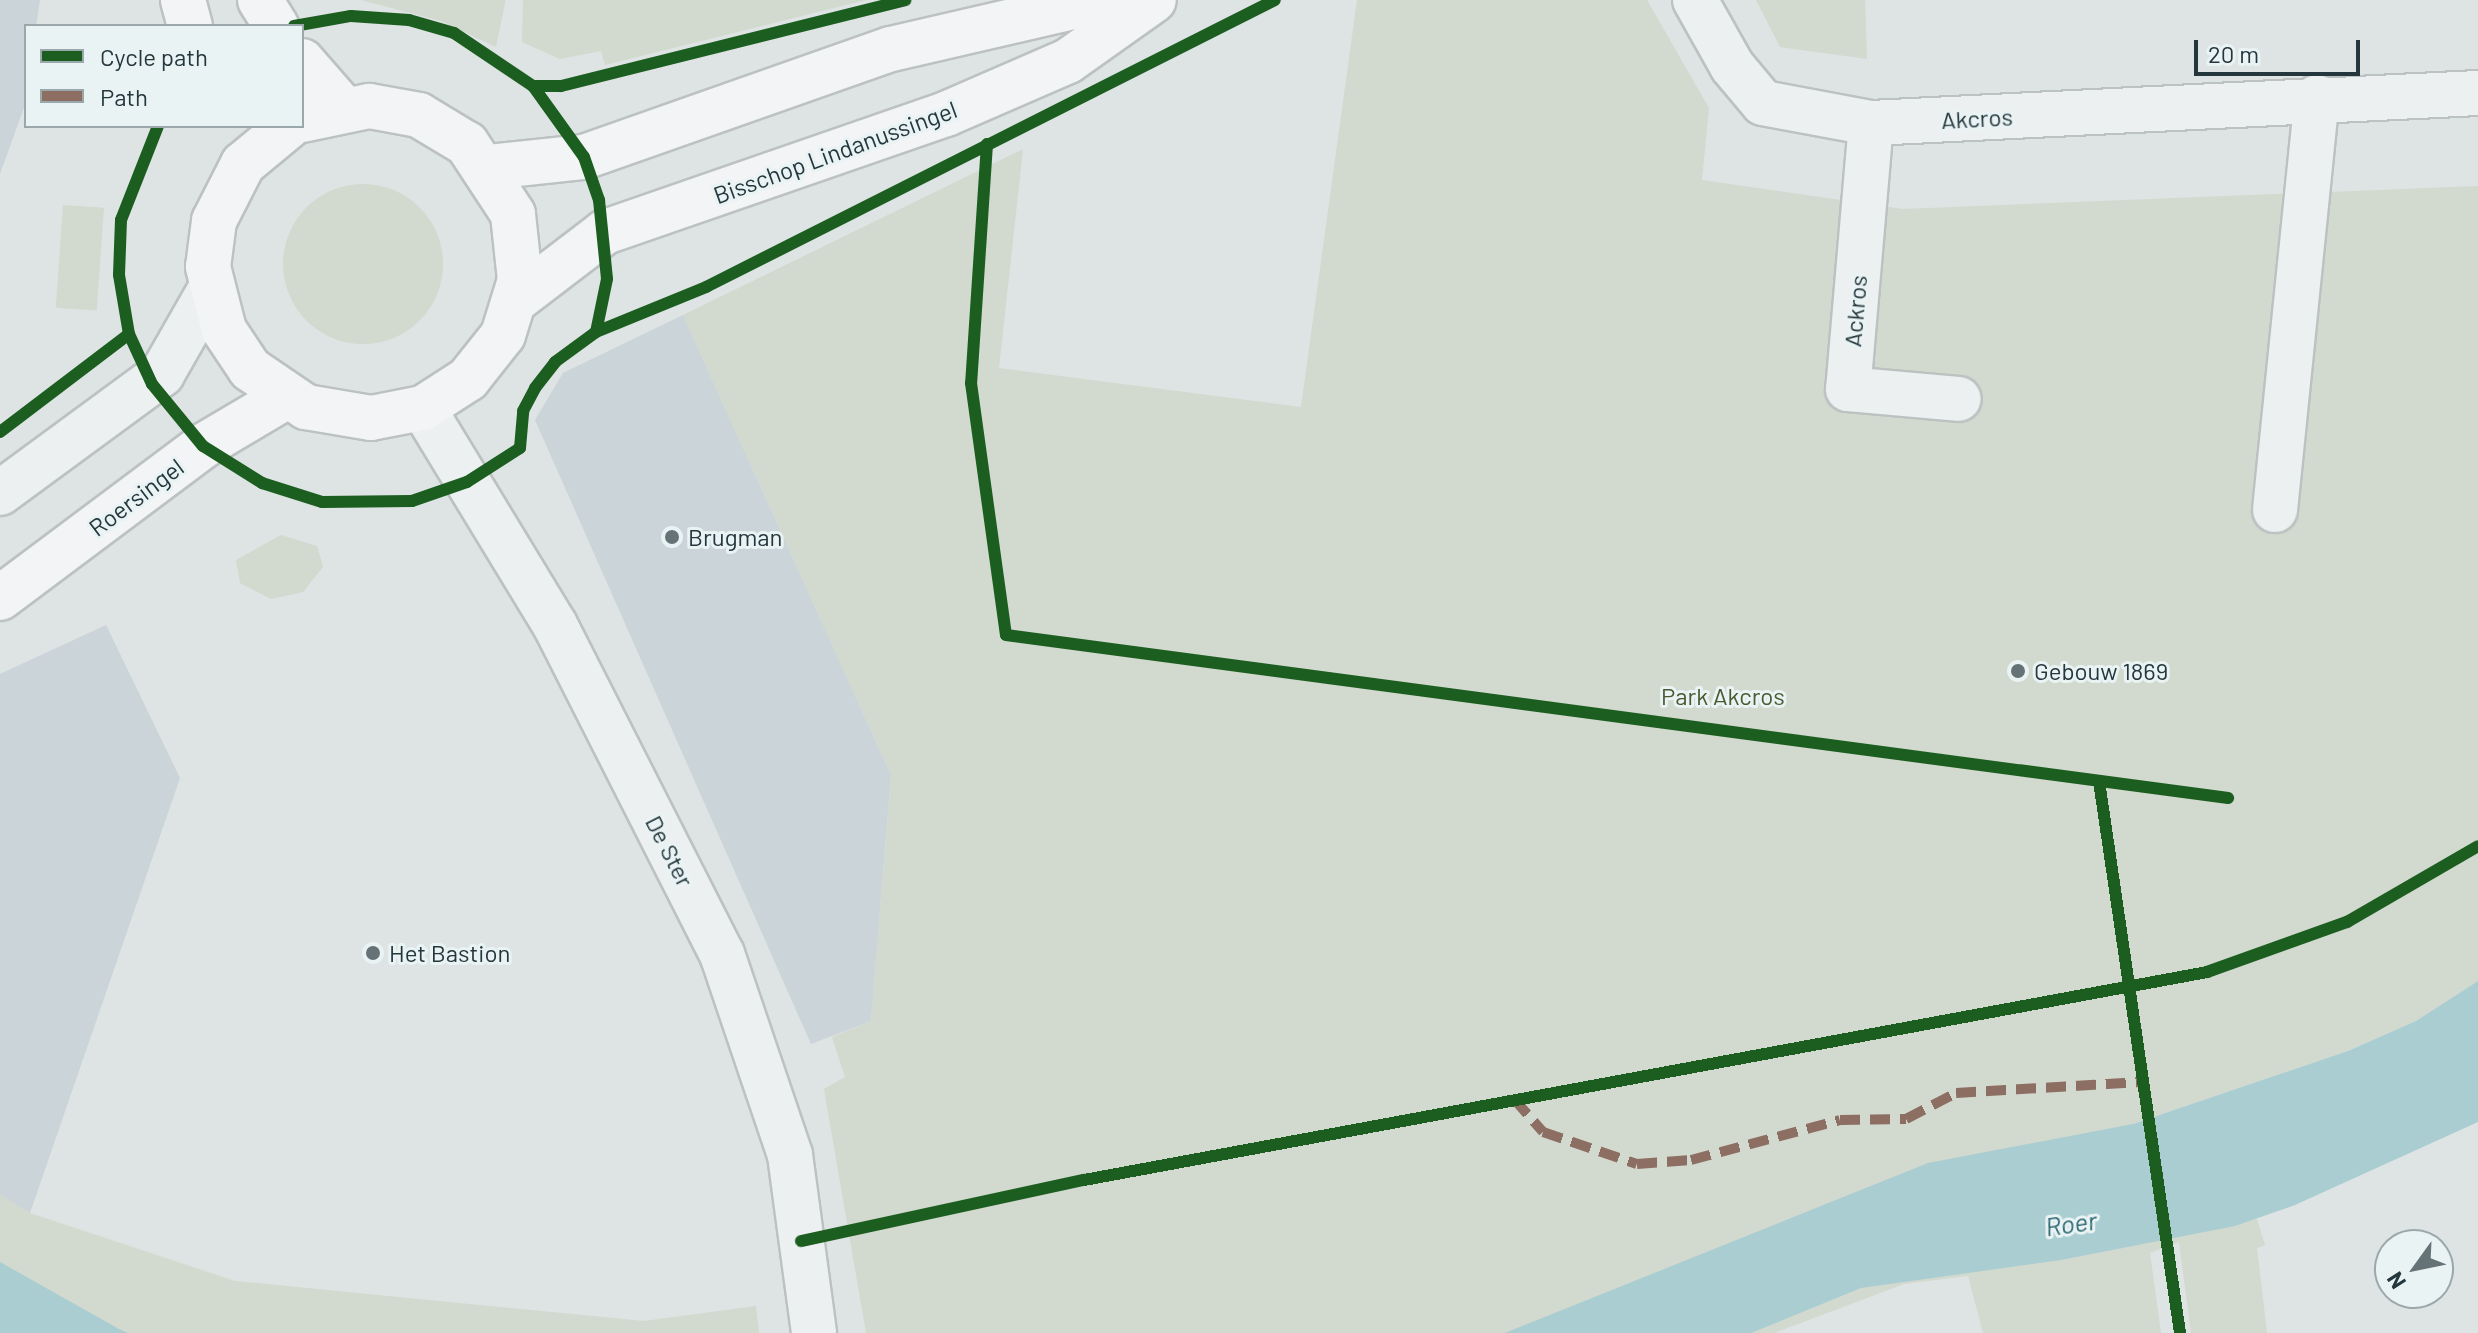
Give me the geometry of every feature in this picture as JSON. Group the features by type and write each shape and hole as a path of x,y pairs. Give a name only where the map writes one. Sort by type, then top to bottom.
{"main road":[{"path":"183,0 189,24"},
{"path":"260,0 275,24"},
{"path":"489,167 584,157 891,49 1104,0"},
{"name":"Bisschop Lindanussingel","path":"516,300 605,232 946,114 1068,61 1154,0"},
{"path":"304,63 343,108"},
{"path":"283,128 235,145 214,221 211,288 237,349 286,397 350,418 423,408 487,359 516,300 519,237 489,167 419,115 343,108 304,119"},
{"name":"Roersingel","path":"10,585 203,446 286,397"}],"street":[{"name":"Akcros","path":"1695,0 1732,66 1763,103 1871,123 2317,97 2478,93"},
{"path":"2275,510 2317,97"},
{"name":"Ackros","path":"1871,123 1848,389 1959,399"},
{"path":"0,493 162,374 211,288"},
{"name":"De Ster","path":"423,408 555,625 722,954 790,1155 814,1333"}],"shaded area":[{"path":"0,0 40,0 36,24 24,24 24,108 0,174"},
{"path":"683,315 891,775 871,1021 811,1044 535,420 563,373"},
{"path":"106,625 180,778 30,1213 0,1195 0,674"}],"green space":[{"path":"361,0 505,0 505,3 496,47 441,21"},
{"path":"523,0 866,0 605,65 601,51 560,59 522,42"},
{"name":"Park Akcros","path":"1357,0 1647,0 1709,108 1702,180 1903,209 2478,186 2478,981 2416,1021 2348,1051 2133,1124 2223,1225 2257,1219 2265,1245 2257,1248 2267,1333 2191,1333 2179,1242 2150,1253 2161,1333 1983,1333 1968,1276 1904,1284 1774,1333 866,1333 824,1089 845,1077 832,1037 871,1021 891,775 683,315 1023,149 999,368 1301,407"},
{"path":"1756,0 1865,0 1867,59 1780,47"},
{"path":"363,184 394,190 420,207 437,233 443,264 437,295 420,321 394,338 363,344 332,338 306,321 289,295 283,264 289,233 306,207 332,190"},
{"path":"63,205 104,208 97,311 56,308"},
{"path":"281,535 317,546 323,567 303,592 271,599 240,583 236,560"},
{"path":"0,1195 30,1213 235,1281 644,1321 756,1306 759,1333 0,1333"}],"water":[{"name":"Roer","path":"2478,981 2478,1122 2295,1205 2235,1226 2061,1260 1861,1288 1751,1333 1505,1333 1928,1163 2133,1124 2348,1051 2416,1021"},
{"path":"0,1262 119,1329 128,1333 0,1333"}],"marked path":[{"path":"1514,1099 1543,1132 1637,1164 1691,1160 1840,1120 1906,1119 1956,1093 2141,1082"}],"cycle path":[{"path":"533,86 561,86 905,0"},
{"path":"157,128 121,220 119,275 129,334 152,384 203,446 262,483 322,502 412,501 467,482 520,448 523,411 535,388 555,362 596,332 706,287 1275,0"},
{"path":"304,24 351,16 409,20 454,33 533,86 584,157 599,200 607,279 596,332"},
{"path":"987,144 971,383 1006,635 2228,798"},
{"path":"0,432 129,334"},
{"path":"2099,781 2180,1333"},
{"path":"801,1241 1084,1180 2207,972 2347,922 2478,846"}],"place":[{"name":"Brugman","path":"672,537"},
{"name":"Gebouw 1869","path":"2018,671"},
{"name":"Het Bastion","path":"373,953"}]}
